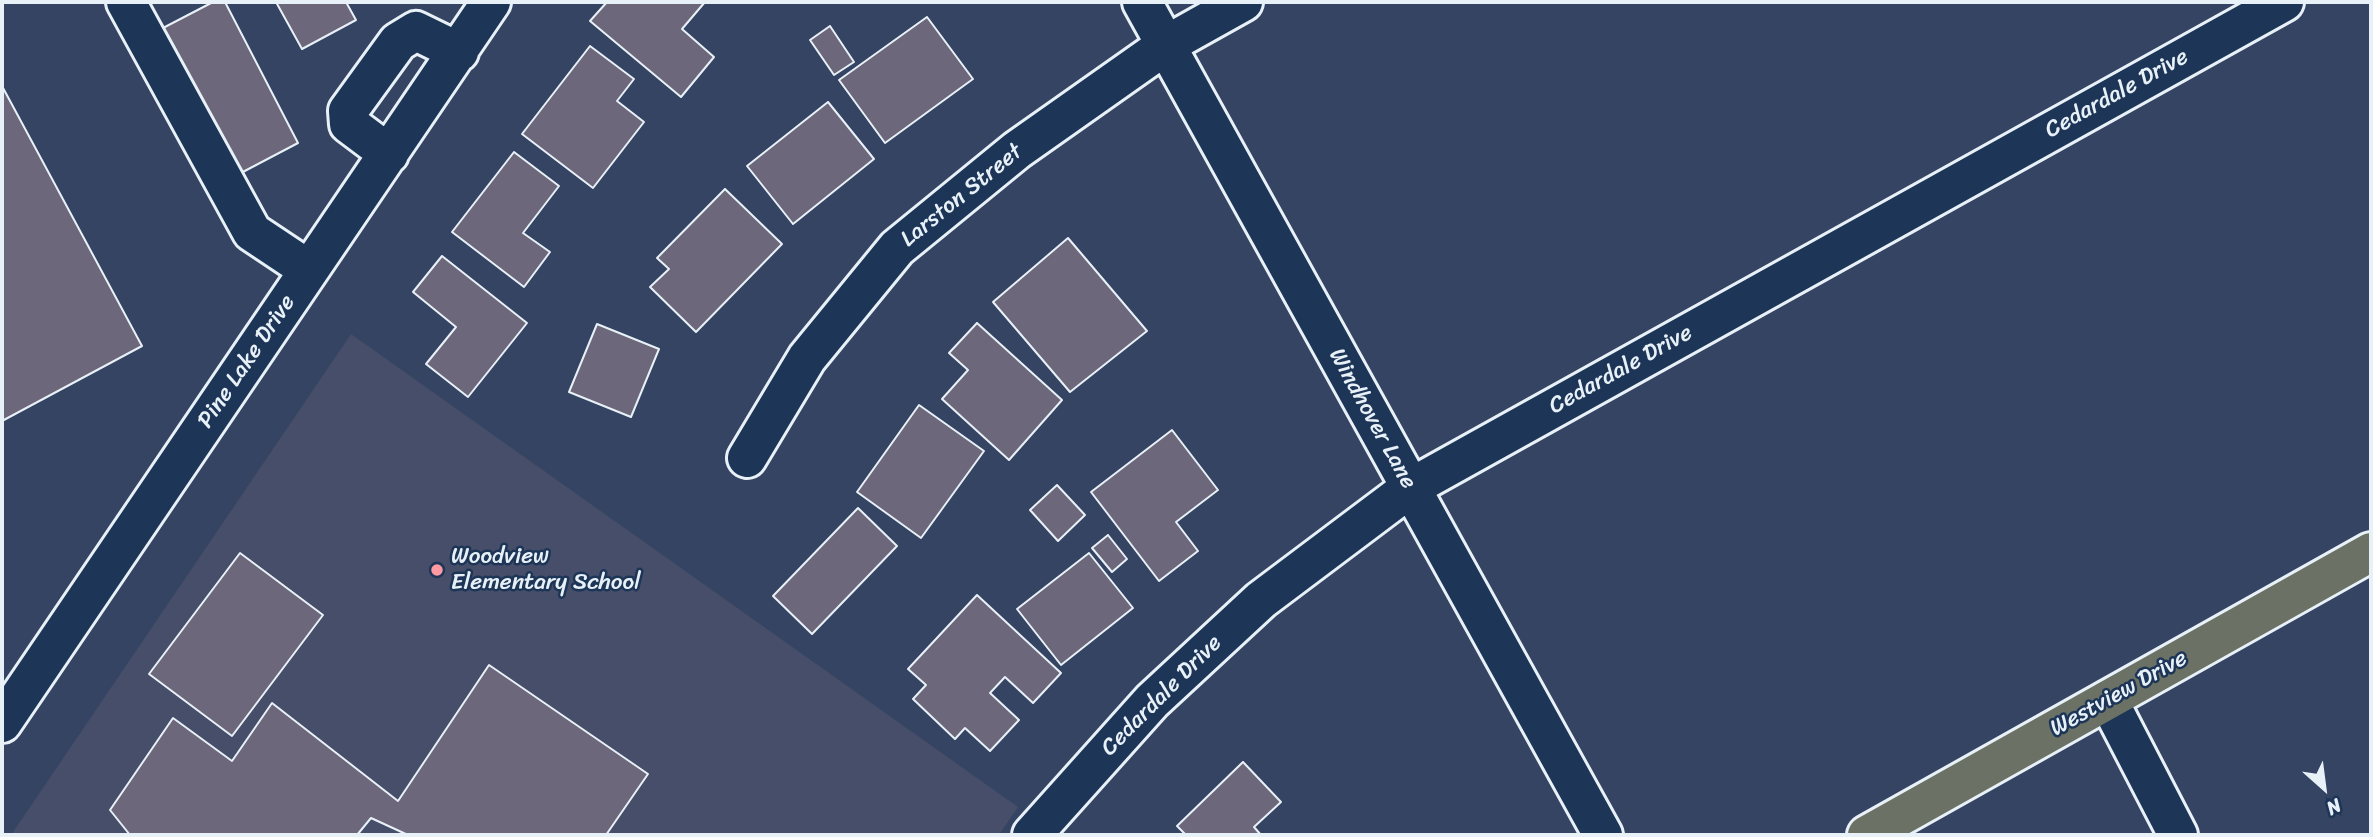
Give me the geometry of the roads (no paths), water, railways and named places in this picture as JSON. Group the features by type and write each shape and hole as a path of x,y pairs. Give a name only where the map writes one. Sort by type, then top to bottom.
{"main road":[{"name":"Westview Drive","path":"1867,835 2371,552"}],"street":[{"path":"126,2 252,232 309,270"},
{"name":"Pine Lake Drive","path":"2,723 491,2"},
{"name":"Windhover Lane","path":"1142,2 1603,835"},
{"name":"Larston Street","path":"747,458 807,358 897,248 1017,149 1166,45 1243,2"},
{"name":"Cedardale Drive","path":"1032,835 1152,701 1251,609 1410,488 2284,2"},
{"path":"389,154 349,124 348,111 398,42 416,32 459,52"},
{"path":"2108,700 2178,835"}],"place":[{"name":"Woodview Elementary School","path":"437,570"}]}
